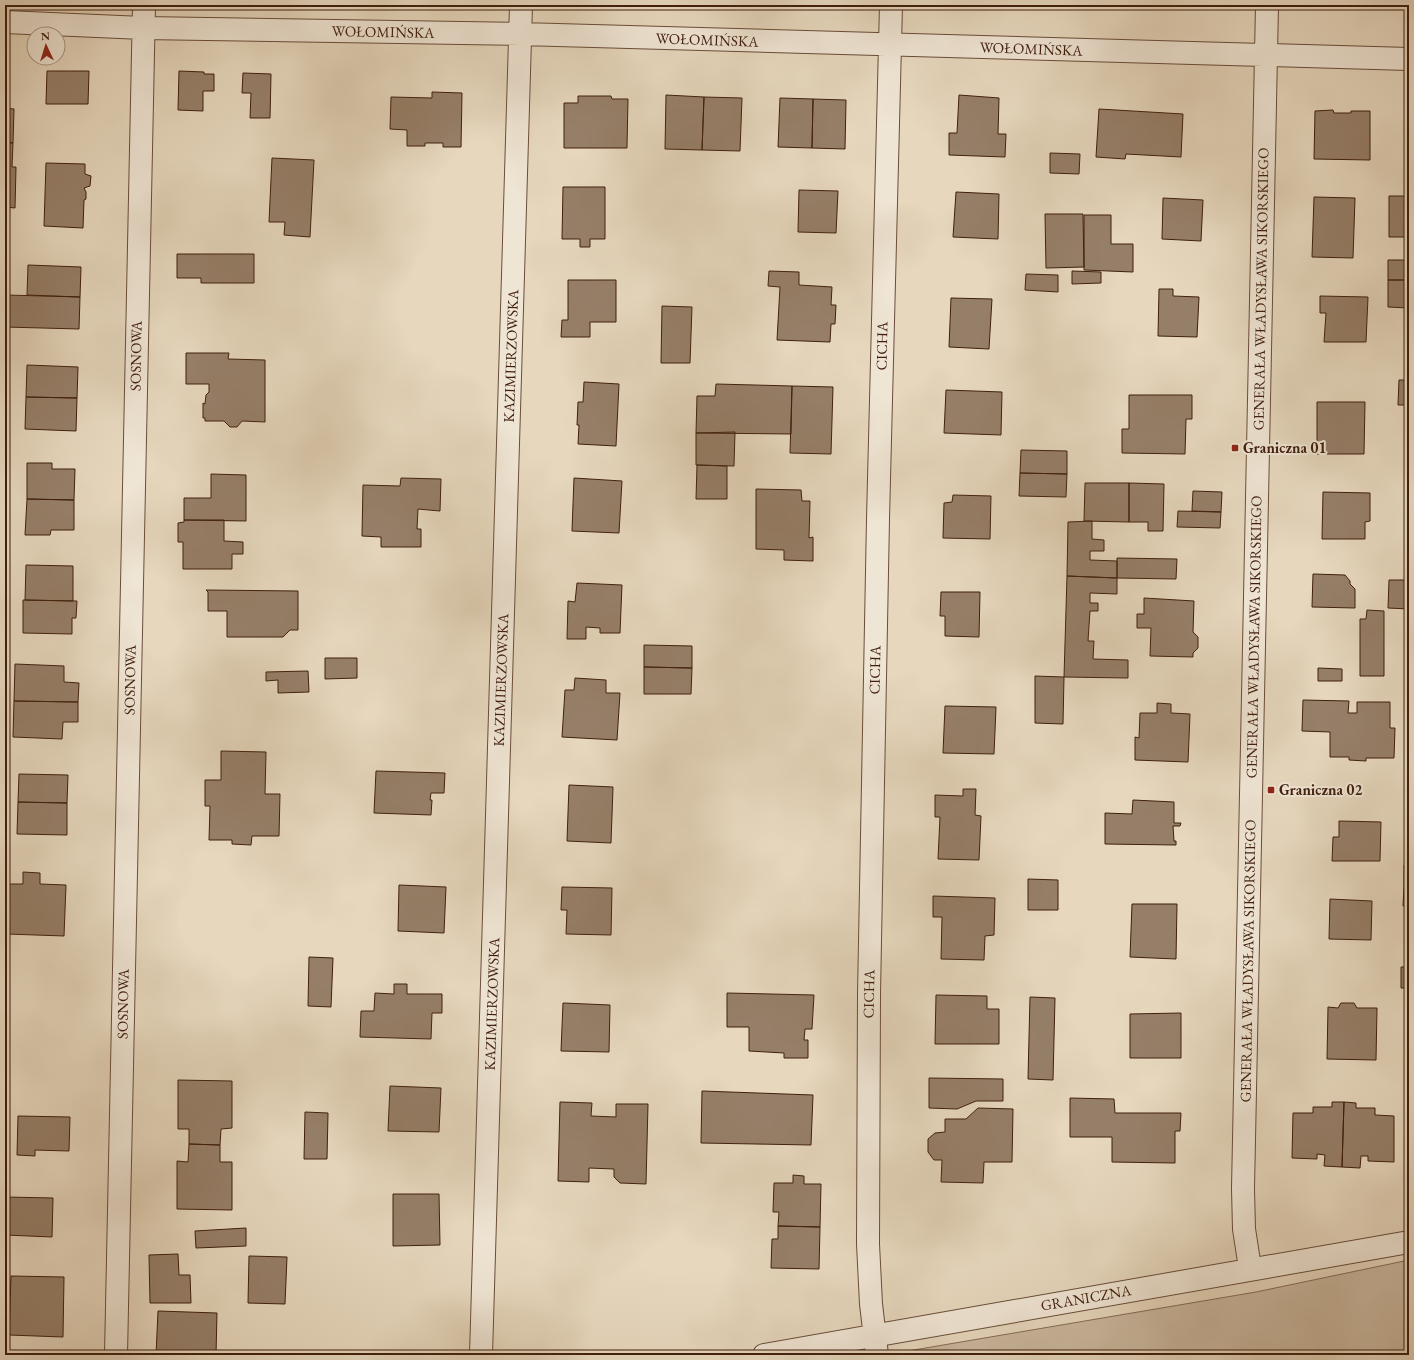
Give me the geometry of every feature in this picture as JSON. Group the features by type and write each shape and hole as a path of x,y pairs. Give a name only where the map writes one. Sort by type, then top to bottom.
{"street":[{"name":"SOSNOWA","path":"116,1355 144,5"},
{"name":"KAZIMIERZOWSKA","path":"481,1355 521,5"},
{"name":"CICHA","path":"876,1345 871,1304 868,1244 869,1002 878,519 892,5"},
{"name":"GENERAŁA WŁADYSŁAWA SIKORSKIEGO","path":"1250,1268 1244,1229 1243,1189 1267,5"},
{"name":"WOŁOMIŃSKA","path":"5,22 143,28 521,34 1409,59"},
{"name":"GRANICZNA","path":"764,1355 876,1345 1250,1268 1409,1242"}],"shaded area":[{"path":"1409,1260 1409,1355 896,1355 896,1353 1256,1292"}],"building":[{"path":"47,71 89,71 88,104 46,104"},
{"path":"179,71 214,74 214,91 203,91 203,111 178,110"},
{"path":"243,73 271,74 270,118 250,118 251,93 242,93"},
{"path":"432,92 462,93 461,147 443,147 443,143 425,143 425,146 407,146 407,130 390,129 391,97 432,98"},
{"path":"666,95 704,97 702,150 665,149"},
{"path":"959,95 999,98 998,134 1006,134 1005,157 949,155 949,133 957,133"},
{"path":"578,96 611,96 612,99 628,99 627,148 564,148 564,103 578,103"},
{"path":"704,97 742,98 740,151 702,150"},
{"path":"780,98 813,99 812,148 778,147"},
{"path":"813,99 846,100 845,149 812,148"},
{"path":"5,108 14,109 13,143 5,142"},
{"path":"1099,109 1183,114 1181,157 1126,154 1125,159 1096,157"},
{"path":"1333,110 1334,113 1370,111 1370,160 1314,159 1315,111"},
{"path":"5,142 13,143 12,167 16,167 15,208 5,207"},
{"path":"1050,153 1080,154 1079,174 1050,173"},
{"path":"272,158 314,160 310,237 284,235 285,222 269,222"},
{"path":"46,163 85,164 85,174 91,176 90,186 84,188 86,192 86,199 84,200 83,228 44,226"},
{"path":"563,187 605,187 605,239 590,239 590,247 580,247 580,239 562,239"},
{"path":"799,190 838,191 836,233 798,232"},
{"path":"956,192 999,194 998,239 953,237"},
{"path":"1389,196 1409,196 1409,237 1389,237"},
{"path":"1314,197 1355,198 1353,258 1312,257"},
{"path":"1163,198 1203,200 1201,241 1162,239"},
{"path":"1045,214 1083,214 1084,267 1046,268"},
{"path":"1084,215 1111,215 1111,244 1133,244 1133,272 1084,270"},
{"path":"177,254 254,254 254,283 201,283 201,278 177,278"},
{"path":"1388,260 1409,260 1409,280 1388,280"},
{"path":"28,265 81,267 80,297 27,295"},
{"path":"769,271 799,272 799,285 832,287 831,305 836,305 835,324 831,324 830,342 777,340 780,287 768,286"},
{"path":"1072,271 1101,272 1101,283 1072,284"},
{"path":"1026,274 1058,275 1058,292 1025,290"},
{"path":"568,280 616,280 616,322 590,322 590,337 561,337 562,320 568,320"},
{"path":"1388,280 1409,280 1409,308 1388,307"},
{"path":"1159,289 1173,289 1173,296 1199,297 1197,337 1158,336"},
{"path":"6,295 80,297 79,329 5,327"},
{"path":"1320,296 1368,297 1366,342 1324,342 1326,313 1320,313"},
{"path":"951,298 992,299 989,349 949,347"},
{"path":"662,306 692,307 690,363 661,363"},
{"path":"186,353 229,353 228,359 265,360 265,422 242,421 237,427 230,427 224,421 205,421 205,418 203,418 203,403 205,404 206,395 209,392 209,384 186,384"},
{"path":"27,365 78,367 77,398 26,397"},
{"path":"1399,380 1409,380 1409,423 1405,423 1405,405 1398,405"},
{"path":"584,382 619,384 616,446 578,444 578,402 583,402"},
{"path":"716,384 792,386 791,434 696,433 697,396 715,396"},
{"path":"792,386 833,387 831,454 790,453"},
{"path":"946,390 1002,392 1001,435 944,433"},
{"path":"1129,395 1192,395 1192,419 1186,419 1185,454 1122,453 1122,429 1129,429"},
{"path":"26,397 77,398 76,431 25,429"},
{"path":"1317,402 1365,402 1364,454 1317,454"},
{"path":"735,432 734,466 696,465 696,433"},
{"path":"1021,450 1067,451 1067,474 1020,473"},
{"path":"27,463 52,463 52,469 75,469 74,500 27,499"},
{"path":"697,465 727,466 727,499 696,499"},
{"path":"1020,473 1067,474 1066,497 1019,496"},
{"path":"211,474 246,475 246,521 184,520 184,498 211,498"},
{"path":"401,478 441,479 440,511 418,509 417,529 421,529 421,547 381,547 381,537 362,536 363,485 400,486"},
{"path":"574,478 622,481 619,533 572,531"},
{"path":"1085,483 1129,483 1129,522 1084,521"},
{"path":"1129,483 1164,484 1163,531 1148,531 1148,522 1129,522"},
{"path":"756,489 801,490 802,501 810,501 809,538 813,537 813,561 784,560 784,550 756,549"},
{"path":"1193,491 1222,492 1221,512 1192,511"},
{"path":"1323,492 1370,493 1370,521 1365,522 1365,539 1322,539"},
{"path":"953,495 991,496 990,539 943,538 944,503 952,502"},
{"path":"27,499 74,500 74,530 51,530 50,535 25,535"},
{"path":"1178,511 1221,512 1220,528 1177,527"},
{"path":"184,520 224,520 224,541 243,542 243,554 232,554 232,569 183,569 183,542 178,542 178,523 184,522"},
{"path":"1092,521 1092,539 1104,540 1104,551 1090,551 1090,560 1117,561 1117,578 1067,576 1068,522"},
{"path":"1117,558 1177,559 1176,579 1117,578"},
{"path":"26,565 73,566 73,601 25,600"},
{"path":"1313,574 1345,575 1355,589 1355,608 1312,607"},
{"path":"1067,576 1117,578 1117,594 1090,593 1090,603 1098,603 1098,611 1090,611 1088,641 1094,641 1093,659 1128,660 1128,678 1064,677"},
{"path":"1389,580 1409,580 1409,609 1388,608"},
{"path":"577,583 622,585 620,633 600,633 600,628 586,627 586,639 567,639 568,601 575,602"},
{"path":"206,590 298,591 298,630 290,630 283,637 227,637 227,611 208,611 208,592"},
{"path":"941,592 980,592 979,637 945,636 945,616 940,616"},
{"path":"1144,598 1194,601 1193,632 1198,637 1198,648 1193,653 1193,657 1150,656 1151,628 1137,628 1137,614 1144,614"},
{"path":"23,600 77,601 76,618 72,618 72,634 23,633"},
{"path":"1367,610 1384,611 1384,676 1360,676 1360,619 1366,619"},
{"path":"644,645 692,646 692,668 644,667"},
{"path":"325,658 357,658 357,678 325,679"},
{"path":"15,664 64,666 64,682 79,683 78,702 14,701"},
{"path":"644,667 692,668 691,694 644,694"},
{"path":"1318,668 1342,669 1342,681 1318,681"},
{"path":"308,671 309,692 278,693 278,680 266,681 266,672"},
{"path":"1035,676 1064,677 1063,724 1035,723"},
{"path":"575,678 606,680 606,693 620,693 617,740 562,737 565,690 574,690"},
{"path":"1303,700 1349,701 1348,713 1357,713 1357,702 1390,702 1390,728 1395,728 1394,758 1366,758 1366,761 1349,760 1349,757 1330,757 1330,732 1302,731"},
{"path":"14,701 78,702 78,722 63,722 62,739 13,737"},
{"path":"1157,703 1171,704 1171,713 1190,714 1188,762 1135,760 1135,737 1139,738 1140,713 1157,713"},
{"path":"945,706 996,707 994,754 943,753"},
{"path":"221,751 266,752 265,794 280,794 279,836 252,836 251,845 232,844 232,840 209,840 210,806 205,806 205,780 221,780"},
{"path":"376,771 445,773 444,793 431,793 431,815 374,813"},
{"path":"19,774 68,775 67,803 18,802"},
{"path":"569,785 613,787 611,843 567,841"},
{"path":"963,789 976,789 975,815 981,816 979,860 938,859 940,817 935,817 935,795 963,796"},
{"path":"1133,800 1174,802 1174,823 1181,823 1180,826 1173,826 1174,841 1176,841 1176,845 1105,844 1105,813 1132,814"},
{"path":"18,802 67,803 67,835 17,834"},
{"path":"1339,821 1381,822 1380,861 1332,861 1333,837 1339,837"},
{"path":"1408,848 1409,887 1404,886 1404,865 1408,865"},
{"path":"23,872 40,873 40,884 66,885 64,936 7,934 9,884 23,884"},
{"path":"1028,879 1058,880 1058,910 1028,910"},
{"path":"399,885 446,887 444,933 398,931"},
{"path":"1404,886 1409,887 1409,906 1403,906"},
{"path":"562,887 612,888 611,935 566,934 567,910 561,910"},
{"path":"933,896 995,898 994,935 985,936 984,960 941,959 942,917 933,917"},
{"path":"1330,899 1372,901 1371,940 1329,939"},
{"path":"1132,904 1177,904 1176,959 1130,957"},
{"path":"309,957 333,958 331,1007 308,1006"},
{"path":"1401,967 1409,967 1409,988 1401,988"},
{"path":"394,984 407,984 407,994 442,994 442,1013 432,1013 431,1039 360,1037 361,1011 374,1011 375,993 394,994"},
{"path":"727,993 814,995 812,1029 805,1029 804,1040 808,1040 808,1058 784,1058 784,1053 749,1051 749,1027 727,1027"},
{"path":"936,995 987,996 987,1009 999,1009 999,1044 935,1044"},
{"path":"1030,997 1055,998 1053,1080 1028,1079"},
{"path":"563,1003 610,1005 609,1052 561,1051"},
{"path":"1341,1003 1354,1003 1357,1008 1377,1008 1376,1060 1327,1059 1328,1007 1338,1008"},
{"path":"1181,1013 1181,1058 1130,1058 1130,1014"},
{"path":"929,1078 1003,1079 1003,1101 976,1101 957,1109 929,1108"},
{"path":"178,1080 232,1081 232,1128 221,1129 220,1145 189,1144 189,1129 178,1129"},
{"path":"390,1086 441,1088 439,1132 388,1131"},
{"path":"702,1091 813,1095 811,1145 701,1143"},
{"path":"1070,1098 1114,1099 1115,1113 1181,1113 1180,1131 1175,1131 1175,1163 1112,1162 1112,1137 1070,1137"},
{"path":"560,1102 592,1103 591,1116 616,1117 616,1104 648,1104 646,1184 620,1183 614,1177 614,1169 589,1168 589,1182 558,1181"},
{"path":"1332,1102 1344,1102 1342,1167 1324,1166 1325,1155 1317,1154 1317,1159 1292,1158 1293,1113 1313,1113 1313,1107 1332,1107"},
{"path":"1344,1102 1356,1103 1356,1108 1375,1108 1375,1115 1394,1116 1394,1162 1368,1161 1368,1156 1361,1156 1360,1168 1342,1167"},
{"path":"978,1108 1013,1109 1012,1162 984,1162 983,1183 941,1182 942,1160 934,1160 928,1152 928,1139 935,1133 945,1132 945,1119 966,1119"},
{"path":"305,1112 328,1113 327,1159 304,1159"},
{"path":"18,1116 70,1117 69,1151 35,1150 35,1156 17,1155"},
{"path":"189,1144 220,1145 220,1162 232,1162 232,1210 177,1209 177,1161 188,1162"},
{"path":"793,1175 804,1176 804,1184 821,1184 820,1227 778,1226 779,1212 773,1212 774,1183 793,1183"},
{"path":"393,1194 439,1194 440,1245 393,1246"},
{"path":"5,1197 53,1198 52,1237 5,1235"},
{"path":"778,1226 820,1227 819,1269 771,1268 772,1239 778,1239"},
{"path":"246,1228 246,1246 196,1248 195,1231"},
{"path":"178,1254 179,1275 190,1275 191,1303 150,1303 149,1255"},
{"path":"249,1256 287,1257 285,1304 248,1303"},
{"path":"11,1276 64,1277 63,1337 9,1335"},
{"path":"158,1311 217,1313 216,1355 156,1355"}],"place":[{"name":"Graniczna 01","path":"1235,448"},
{"name":"Graniczna 02","path":"1271,790"}]}
